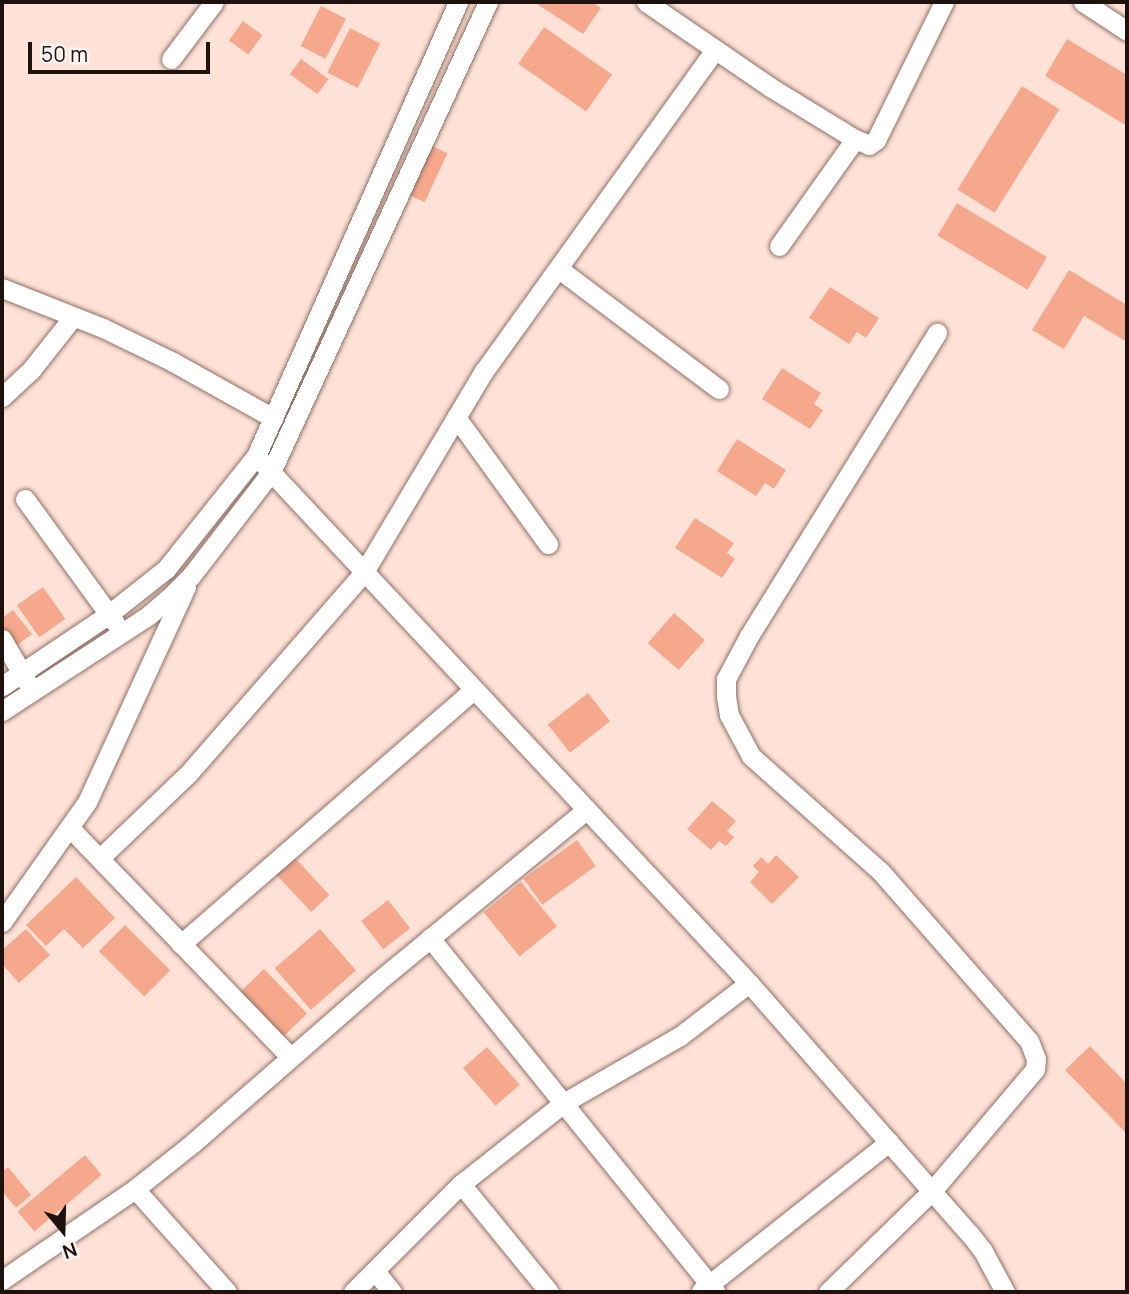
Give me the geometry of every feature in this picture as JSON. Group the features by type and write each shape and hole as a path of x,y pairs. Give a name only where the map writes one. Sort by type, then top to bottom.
{"street":[{"path":"172,59 214,2"},
{"path":"2,686 109,614 166,569 184,550 256,456 458,2"},
{"path":"2,711 149,615 191,576 271,472 488,2"},
{"path":"646,2 855,139 869,145 876,140 944,2"},
{"path":"1083,2 1127,31"},
{"path":"100,858 188,774 364,572 484,371 715,49"},
{"path":"779,246 855,139"},
{"path":"559,269 719,389"},
{"path":"2,288 173,362 273,418"},
{"path":"2,397 31,370 73,317"},
{"path":"828,1292 932,1191 1035,1069 1036,1059 1029,1041 880,871 751,756 729,715 726,679 937,333"},
{"path":"456,417 548,544"},
{"path":"256,456 749,983 983,1251 1005,1292"},
{"path":"25,499 122,633"},
{"path":"2,922 87,802 191,576"},
{"path":"2,639 32,692"},
{"path":"181,944 474,689"},
{"path":"2,1280 135,1189 194,1142 290,1057 587,810"},
{"path":"71,828 290,1057"},
{"path":"430,939 565,1102 708,1290 889,1142"},
{"path":"352,1292 461,1184 565,1102 680,1036 749,983"},
{"path":"461,1184 549,1292"},
{"path":"135,1189 227,1292"},
{"path":"375,1271 392,1292"}],"building":[{"path":"534,2 592,2 601,8 583,34"},
{"path":"321,6 346,19 326,59 301,46"},
{"path":"243,21 262,35 248,55 229,40"},
{"path":"544,27 612,75 586,111 518,64"},
{"path":"350,28 380,43 358,88 327,73"},
{"path":"1067,39 1127,75 1127,126 1045,76"},
{"path":"301,59 329,79 317,94 290,74"},
{"path":"1022,86 1059,109 995,213 957,189"},
{"path":"432,146 447,153 425,202 409,195"},
{"path":"957,203 1047,257 1027,290 937,236"},
{"path":"1069,270 1127,305 1127,342 1084,316 1064,349 1032,330"},
{"path":"830,287 879,318 866,338 857,332 849,344 809,318"},
{"path":"782,368 821,393 814,404 823,410 810,429 762,399"},
{"path":"737,439 786,470 774,489 765,483 756,496 717,471"},
{"path":"695,518 734,543 727,553 735,559 722,578 675,548"},
{"path":"43,587 65,619 39,637 17,605"},
{"path":"13,610 32,634 13,648 2,634 2,618"},
{"path":"674,613 705,640 679,670 648,643"},
{"path":"588,693 610,721 570,753 548,724"},
{"path":"712,801 736,821 727,831 734,837 726,846 719,841 711,850 687,829"},
{"path":"577,840 596,866 542,905 524,879"},
{"path":"776,855 799,877 772,904 750,882 759,872 753,866 761,857 768,864"},
{"path":"294,857 329,895 311,912 276,874"},
{"path":"76,877 115,918 83,948 64,929 46,946 26,925"},
{"path":"521,882 557,926 520,957 484,912"},
{"path":"388,900 410,928 383,949 361,921"},
{"path":"125,925 170,970 144,996 99,951"},
{"path":"26,929 50,955 19,983 2,964 2,950"},
{"path":"320,929 356,971 311,1010 275,968"},
{"path":"264,969 307,1014 282,1038 239,993"},
{"path":"1090,1046 1127,1084 1127,1134 1065,1070"},
{"path":"487,1047 520,1085 496,1106 463,1068"},
{"path":"85,1155 102,1175 34,1231 18,1212"},
{"path":"8,1167 31,1195 16,1208 2,1191 2,1172"}]}
